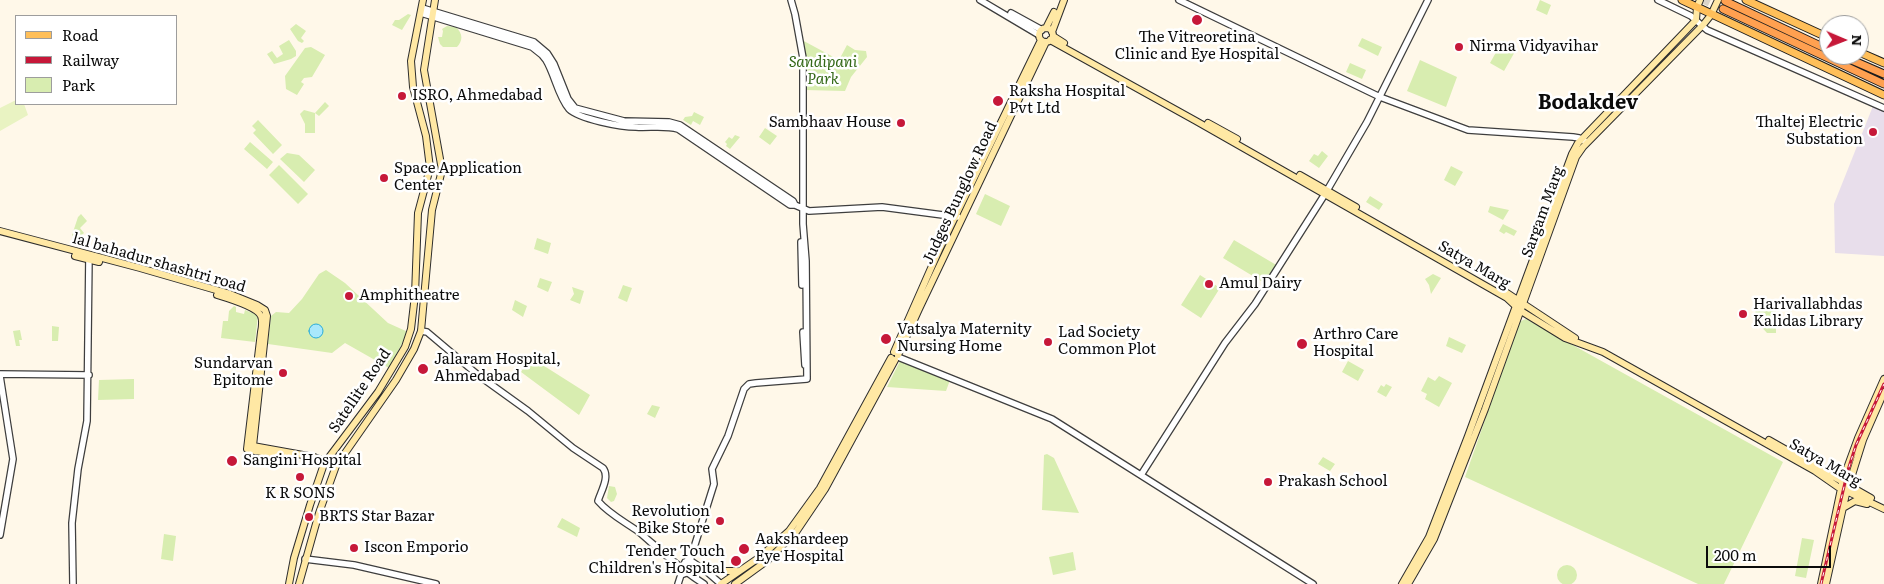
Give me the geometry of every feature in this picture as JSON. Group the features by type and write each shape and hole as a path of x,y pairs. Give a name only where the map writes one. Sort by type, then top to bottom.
{"highway":[{"path":"1722,3 1819,46"},
{"path":"1722,3 1884,84"},
{"path":"1863,65 1884,74"}],"main road":[{"name":"Satellite Road","path":"289,584 294,558 325,462 378,392 405,347 411,329 415,295 418,213 430,168 426,136 413,87 411,61 423,0"},
{"name":"Satellite Road","path":"299,584 319,513 335,468 396,380 414,349 422,330 432,210 442,170 424,70 435,0"},
{"name":"Judges Bunglow Road","path":"1046,35 1059,0"},
{"name":"Judges Bunglow Road","path":"736,584 768,560 796,532 825,489 896,356 959,217 1064,0"},
{"path":"1682,0 1699,4 1711,15 1884,95"},
{"path":"1746,0 1819,33"},
{"name":"Sargam Marg","path":"1584,141 1703,25 1722,3"},
{"path":"1696,20 1699,4"},
{"name":"Sargam Marg","path":"1402,584 1430,537 1576,157 1584,141 1696,20"},
{"name":"Satya Marg","path":"1046,35 1115,74 1222,130 1571,336 1607,349 1629,364 1882,507"},
{"path":"1869,56 1884,62"},
{"path":"0,232 214,293 260,314 261,332 247,449 325,462 335,468"},
{"name":"lal bahadur shashtri road","path":"89,258 140,268 230,294 265,310 268,316 253,446 314,456 325,462"},
{"name":"Sargam Marg","path":"1408,584 1434,539 1520,305"},
{"name":"Judges Bunglow Road","path":"721,584 760,558 789,531 820,488 896,356"},
{"path":"1821,584 1839,506 1858,438 1884,379"},
{"path":"1826,584 1843,508 1845,487 1884,392"},
{"path":"1843,508 1855,501 1882,507"},
{"path":"706,571 738,571"}],"street":[{"path":"678,584 714,484 712,469 728,436 744,389 749,384 807,379 806,261 799,208 804,92 802,85 802,50 795,20 786,0"},
{"path":"791,0 795,20"},
{"name":"Satya Marg","path":"980,0 1046,35"},
{"name":"Satya Marg","path":"987,0 1046,35"},
{"path":"1179,0 1380,97 1468,130 1573,137 1584,141"},
{"path":"1141,475 1225,343 1254,304 1326,192 1367,122 1428,0"},
{"path":"1658,0 1696,20 1707,30 1884,108"},
{"path":"421,10 538,44 554,64 567,102 575,108 624,121 675,123 793,201 799,208 809,211 882,207 959,217"},
{"path":"73,584 72,522 78,469 87,421 89,258"},
{"path":"422,330 427,332 478,375 528,411 572,448 602,468 606,472 606,477 598,501 610,513 639,533 683,573 704,584"},
{"path":"896,356 1052,419 1313,584"},
{"path":"0,535 12,458 0,375 88,375"},
{"path":"305,559 354,565 436,584"},
{"path":"688,559 721,584"}],"shaded area":[{"path":"1873,106 1884,111 1884,256 1835,253 1834,204"}],"green space":[{"path":"1540,0 1551,5 1547,15 1536,10"},
{"path":"408,14 411,15 402,30 392,25 395,20 399,20"},
{"path":"296,24 306,31 301,38 304,41 302,43 298,41 290,29"},
{"path":"447,26 456,27 460,32 461,39 457,47 443,47 440,44 438,37 442,37 442,29"},
{"path":"1362,38 1382,47 1378,56 1358,46"},
{"path":"289,40 296,51 296,56 274,64 267,54 272,51 277,58 283,54 279,46"},
{"name":"Sandipani Park","path":"802,40 839,60 847,45 855,50 866,51 867,57 851,77 845,91 805,90"},
{"path":"1503,40 1517,48 1504,71 1490,63"},
{"path":"311,47 325,55 312,77 304,78 301,82 304,84 297,95 286,89 285,76 305,48"},
{"path":"1420,60 1457,77 1446,107 1407,91"},
{"path":"1350,63 1366,70 1362,79 1346,72"},
{"path":"15,100 15,105 24,105 28,115 0,131 0,108"},
{"path":"325,102 329,106 319,116 315,113"},
{"path":"304,110 315,113 315,133 305,133 305,124 300,114"},
{"path":"694,112 704,117 700,125 693,121 691,125 683,120 685,117 692,116"},
{"path":"258,120 282,145 273,154 253,133 256,130 252,126"},
{"path":"765,128 777,136 770,145 759,137"},
{"path":"735,135 740,137 730,149 726,146 725,142 729,137 732,139"},
{"path":"250,142 273,162 267,169 244,149"},
{"path":"1322,151 1328,156 1319,168 1309,161 1314,154 1318,156"},
{"path":"287,153 299,155 315,170 304,182 280,159"},
{"path":"279,165 308,194 298,204 269,175"},
{"path":"1451,166 1463,172 1455,186 1444,180"},
{"path":"985,194 1010,206 1001,226 976,214"},
{"path":"1370,196 1383,204 1379,210 1366,202"},
{"path":"1490,206 1509,210 1503,220 1488,212"},
{"path":"81,214 87,221 80,228 84,233 76,240 72,235 78,217"},
{"path":"1503,224 1517,231 1514,236 1499,231"},
{"path":"537,238 551,243 548,254 534,249"},
{"path":"1234,240 1278,266 1266,284 1223,258"},
{"path":"326,270 345,283 388,323 408,332 389,368 345,343 332,353 268,344 271,316 276,312 289,313 302,299 319,274"},
{"path":"1433,274 1441,278 1431,294 1425,279"},
{"path":"1200,275 1220,288 1201,318 1181,305"},
{"path":"540,278 552,282 548,292 537,287"},
{"path":"623,285 632,288 627,302 618,298"},
{"path":"572,287 584,291 580,304 570,300 574,294"},
{"path":"515,300 527,306 523,317 512,310"},
{"path":"1755,305 1776,305 1776,333 1767,333 1756,321"},
{"path":"234,306 236,307 236,312 244,314 245,310 258,315 255,342 221,338 223,321 228,321 229,311"},
{"path":"1526,319 1783,462 1724,584 1698,584 1465,477 1518,326 1521,321"},
{"path":"52,326 59,327 58,341 52,341"},
{"path":"20,330 22,340 19,340 20,346 16,346 13,331"},
{"path":"1449,337 1466,345 1462,353 1446,346"},
{"path":"530,357 590,395 579,415 521,372"},
{"path":"900,361 950,380 946,391 887,387"},
{"path":"1348,361 1364,370 1358,381 1342,372"},
{"path":"1439,376 1452,383 1439,407 1425,399 1427,394 1421,391 1428,377 1435,381"},
{"path":"134,379 134,399 98,400 99,380"},
{"path":"1386,384 1392,387 1386,397 1377,392 1381,385 1384,387"},
{"path":"652,405 660,407 655,418 647,414"},
{"path":"1047,454 1054,458 1079,513 1042,510 1044,455"},
{"path":"1323,457 1335,464 1330,471 1318,464"},
{"path":"609,486 615,487 617,494 614,501 611,502 607,498"},
{"path":"562,518 580,528 577,537 557,527"},
{"path":"164,534 176,536 173,561 161,559"},
{"path":"1802,538 1814,540 1806,578 1795,576"},
{"path":"1073,552 1076,570 1053,575 1049,557"},
{"path":"1567,565 1574,568 1577,575 1574,582 1567,585 1560,582 1557,575 1560,568"}],"water":[{"path":"316,324 321,326 323,331 321,336 316,338 311,336 309,331 311,326"}],"tunnel":[{"path":"1703,0 1720,8"}],"railway":[{"path":"1821,584 1848,470 1856,445 1884,384"}],"place":[{"name":"The Vitreoretina Clinic and Eye Hospital","path":"1197,20"},
{"name":"Nirma Vidyavihar","path":"1459,47"},
{"name":"ISRO, Ahmedabad","path":"402,96"},
{"name":"Raksha Hospital Pvt Ltd","path":"998,101"},
{"name":"Sambhaav House","path":"901,123"},
{"name":"Thaltej Electric Substation","path":"1873,132"},
{"name":"Space Application Center","path":"384,178"},
{"name":"Amul Dairy","path":"1209,284"},
{"name":"Amphitheatre","path":"349,296"},
{"name":"Harivallabhdas Kalidas Library","path":"1743,314"},
{"name":"Vatsalya Maternity Nursing Home","path":"886,339"},
{"name":"Lad Society Common Plot","path":"1048,342"},
{"name":"Arthro Care Hospital","path":"1302,344"},
{"name":"Jalaram Hospital, Ahmedabad","path":"423,369"},
{"name":"Sundarvan Epitome","path":"283,373"},
{"name":"Sangini Hospital","path":"232,461"},
{"name":"K R SONS","path":"300,477"},
{"name":"Prakash School","path":"1268,482"},
{"name":"BRTS Star Bazar","path":"309,517"},
{"name":"Revolution Bike Store","path":"720,521"},
{"name":"Iscon Emporio","path":"354,548"},
{"name":"Aakshardeep Eye Hospital","path":"744,549"},
{"name":"Tender Touch Children's Hospital","path":"736,561"}],"district":[{"name":"Bodakdev","path":"1588,103"}]}
